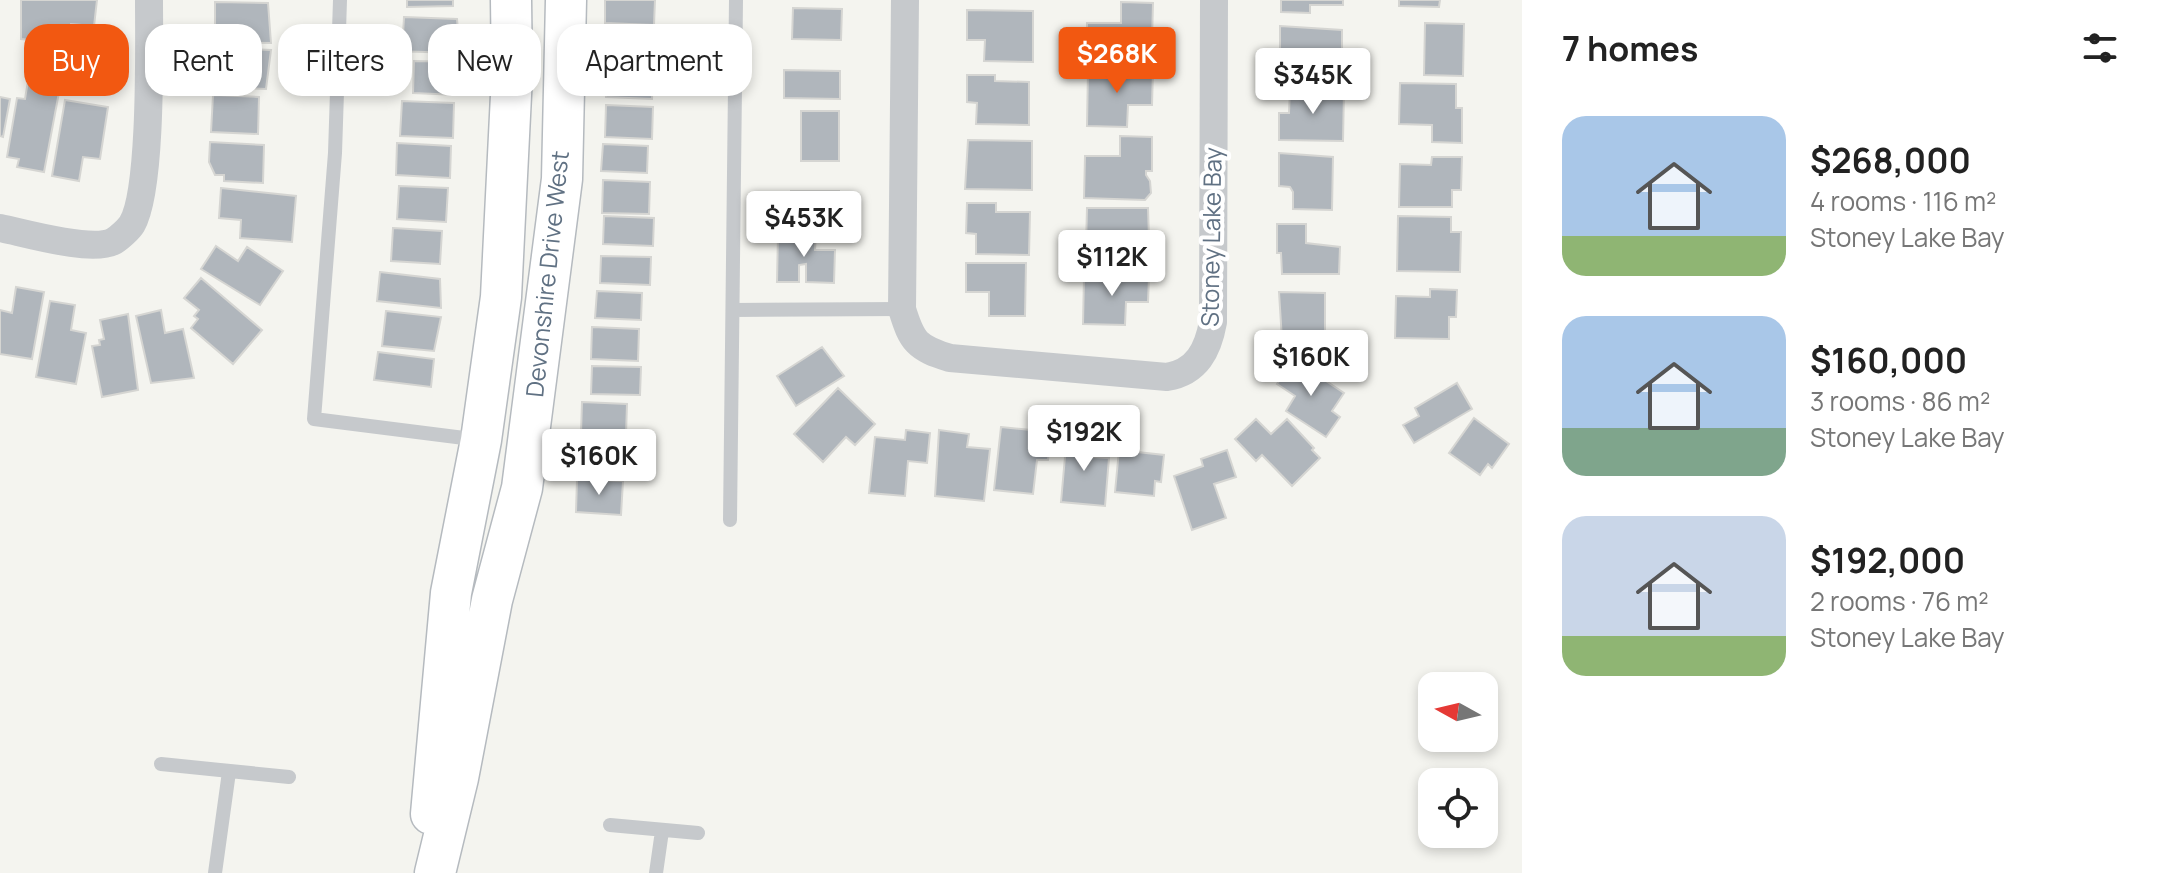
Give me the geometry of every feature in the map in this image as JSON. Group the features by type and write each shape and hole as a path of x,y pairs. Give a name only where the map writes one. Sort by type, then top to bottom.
{"street":[{"path":"0,228 89,244 113,242 131,226 139,204 148,107 149,0"},
{"name":"Devonshire Drive West","path":"429,873 432,776 451,593 481,440 501,297 512,75 511,0"},
{"name":"Devonshire Drive West","path":"435,873 458,778 492,600 522,488 562,179 566,0"},
{"name":"Stoney Lake Bay","path":"905,0 902,309 909,332 919,347 950,358 1167,377 1182,374 1192,367 1209,342 1213,322 1214,0"}],"lane":[{"path":"340,0 335,153 314,419 481,440"},
{"path":"730,520 736,0"},
{"path":"734,310 902,309"},
{"path":"161,764 289,777"},
{"path":"215,873 229,772"},
{"path":"610,825 698,833"},
{"path":"656,873 662,831"}],"building":[{"path":"21,0 97,0 94,24 24,24 24,39 21,39"},
{"path":"407,0 453,0 453,6 407,7"},
{"path":"605,0 655,0 654,24 605,23"},
{"path":"1281,0 1343,0 1343,5 1310,5 1310,13 1281,12"},
{"path":"1399,0 1440,0 1439,7 1399,6"},
{"path":"215,2 268,3 271,43 262,43 262,24 215,24"},
{"path":"1121,2 1153,3 1152,40 1147,40 1147,62 1087,61 1087,23 1121,23"},
{"path":"793,8 842,9 841,40 792,39"},
{"path":"967,10 1033,11 1033,62 984,61 985,40 967,40"},
{"path":"404,17 457,19 457,24 428,24 428,52 412,52 412,24 404,24"},
{"path":"1425,23 1464,24 1463,76 1424,75"},
{"path":"1280,26 1342,30 1342,67 1336,67 1336,82 1290,81 1291,61 1301,61 1301,56 1280,56"},
{"path":"262,50 271,50 266,89 262,89"},
{"path":"414,61 428,61 428,94 413,93"},
{"path":"1088,69 1153,70 1152,105 1128,105 1127,127 1087,126"},
{"path":"784,70 840,71 840,99 784,98"},
{"path":"967,75 995,75 995,81 1029,82 1029,125 976,124 977,103 967,102"},
{"path":"1400,83 1456,84 1456,108 1462,108 1462,143 1432,142 1432,125 1399,124"},
{"path":"1290,89 1344,90 1343,141 1279,140 1279,113 1289,113"},
{"path":"26,96 58,96 44,172 17,167 19,159 7,157 17,98 25,99"},
{"path":"213,96 259,97 258,134 211,132"},
{"path":"606,96 652,96 652,99"},
{"path":"0,97 10,99 3,137 0,136"},
{"path":"65,100 108,107 100,159 83,157 79,181 52,176"},
{"path":"402,101 454,103 453,138 400,136"},
{"path":"606,105 653,107 652,139 605,137"},
{"path":"801,111 839,111 839,161 801,161"},
{"path":"1120,136 1152,137 1152,171 1146,171 1151,193 1145,200 1084,198 1085,156 1120,156"},
{"path":"968,140 1032,141 1032,190 965,189"},
{"path":"210,142 264,145 263,183 224,181 224,175 215,175 209,162"},
{"path":"397,143 451,146 450,178 396,175"},
{"path":"603,144 648,146 647,173 601,171"},
{"path":"1279,153 1333,157 1332,210 1293,209 1290,187 1279,186"},
{"path":"1432,157 1462,157 1461,190 1452,190 1452,207 1399,207 1400,164 1431,165"},
{"path":"603,180 650,182 649,214 602,213"},
{"path":"399,186 448,188 446,222 397,219"},
{"path":"221,188 296,196 292,242 240,238 241,220 219,218"},
{"path":"791,191 839,191 839,223 790,222"},
{"path":"967,203 996,203 996,212 1030,212 1029,255 976,254 976,234 966,233"},
{"path":"1087,208 1148,208 1150,268 1105,268 1105,246 1086,246"},
{"path":"604,216 654,218 653,246 603,244"},
{"path":"1398,216 1451,217 1451,232 1461,232 1460,272 1397,271"},
{"path":"1277,224 1306,224 1306,243 1340,247 1339,274 1282,274 1281,253 1277,253"},
{"path":"393,228 442,231 440,264 391,261"},
{"path":"778,232 816,232 815,250 835,250 834,283 806,282 806,264 799,265 799,282 777,282"},
{"path":"216,246 238,261 247,247 283,271 260,305 201,269"},
{"path":"601,256 651,257 650,285 600,283"},
{"path":"966,263 1026,263 1025,316 989,316 989,292 966,292"},
{"path":"380,272 440,279 441,308 377,301"},
{"path":"1084,276 1149,277 1148,302 1126,302 1125,325 1083,324"},
{"path":"201,278 262,330 233,364 191,328 198,319 194,316 199,310 184,298"},
{"path":"16,287 44,292 32,359 0,354 0,310 12,313"},
{"path":"1430,289 1457,290 1456,317 1449,317 1449,339 1395,338 1396,296 1430,297"},
{"path":"597,291 642,293 641,320 595,318"},
{"path":"1279,292 1325,293 1325,341 1282,340"},
{"path":"50,301 75,305 71,330 86,333 76,384 36,377"},
{"path":"161,310 165,333 183,329 194,378 151,383 136,316"},
{"path":"386,311 441,317 434,351 382,346"},
{"path":"128,314 138,390 102,397 92,346 100,345 99,340 104,339 100,320"},
{"path":"592,327 639,329 638,361 591,359"},
{"path":"822,347 844,376 796,406 777,376"},
{"path":"378,352 434,359 431,387 374,380"},
{"path":"1293,359 1344,393 1332,411 1340,417 1326,437 1286,411 1295,396 1277,384"},
{"path":"592,366 641,367 640,395 591,394"},
{"path":"1457,383 1472,409 1414,443 1403,425 1419,416 1415,408"},
{"path":"838,388 875,424 855,445 846,437 823,462 794,434"},
{"path":"582,402 627,404 626,435 581,433"},
{"path":"1474,418 1509,444 1492,468 1488,464 1480,475 1449,453"},
{"path":"1256,419 1271,434 1287,419 1320,458 1292,486 1262,455 1256,461 1235,439"},
{"path":"1001,427 1051,432 1048,460 1037,460 1033,494 994,490"},
{"path":"906,430 930,433 927,463 908,461 905,496 869,493 875,437 905,440"},
{"path":"939,430 969,434 967,447 990,449 984,501 935,496"},
{"path":"1067,434 1094,436 1093,457 1109,458 1105,506 1061,502"},
{"path":"580,441 619,442 618,468 579,467"},
{"path":"1119,450 1164,455 1161,482 1155,481 1154,496 1115,492"},
{"path":"1227,450 1236,477 1214,484 1226,518 1192,530 1174,476 1203,466 1201,459"},
{"path":"577,479 623,481 621,515 576,512"}]}
